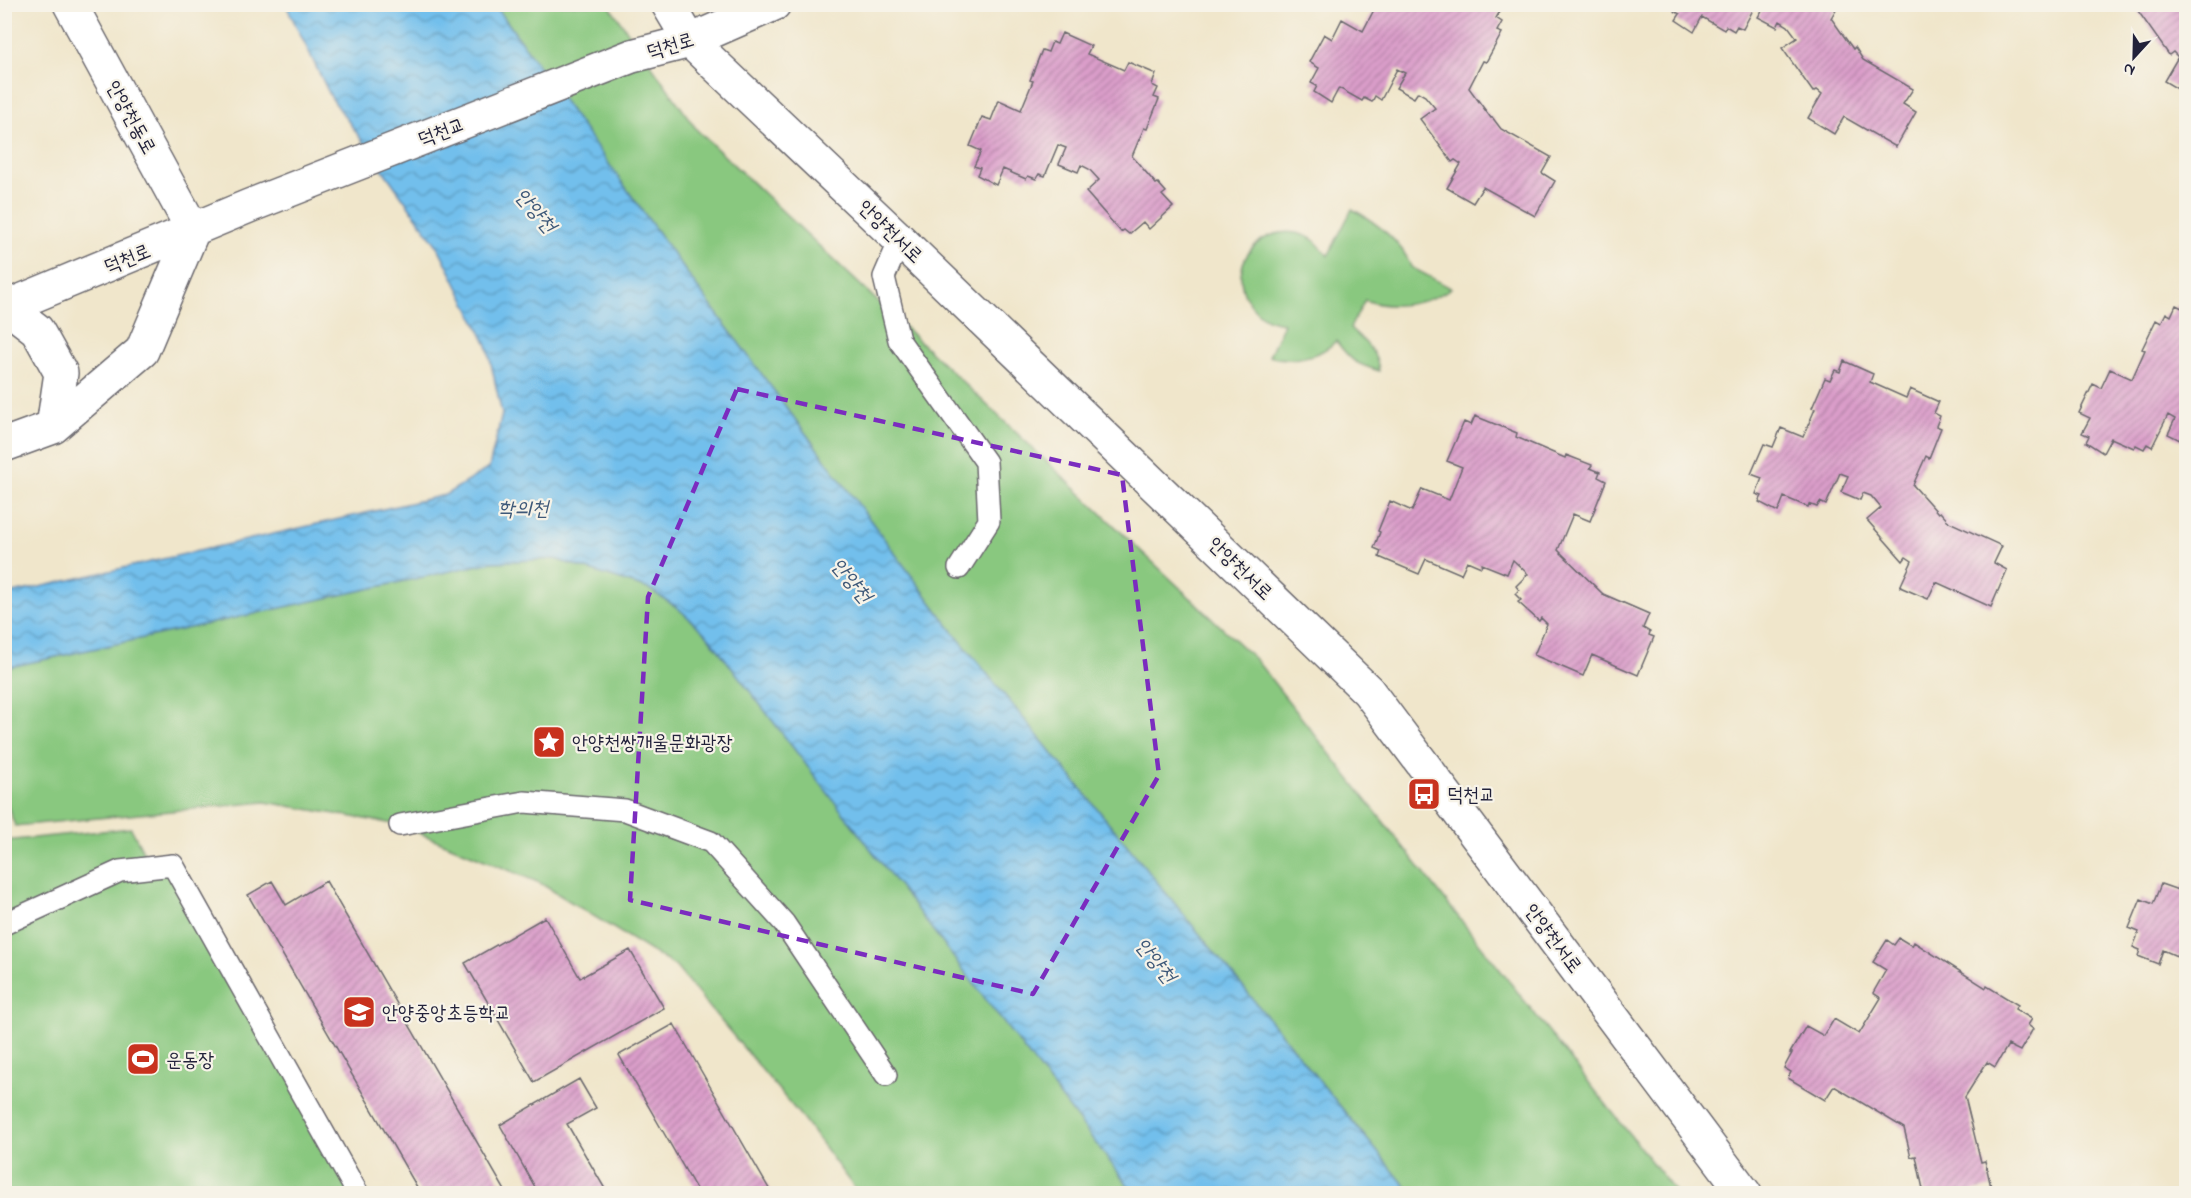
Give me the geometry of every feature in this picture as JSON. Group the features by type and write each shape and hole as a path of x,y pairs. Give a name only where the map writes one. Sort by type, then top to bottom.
{"street":[{"name":"안양천동로","path":"70,4 193,230"},
{"name":"안양천서로","path":"668,4 690,41 1368,691 1745,1194"},
{"name":"덕천로","path":"632,56 690,41 774,4"},
{"name":"덕천교","path":"249,206 632,56"},
{"name":"덕천로","path":"6,308 249,206"},
{"path":"4,445 53,427 142,351 193,230"},
{"path":"6,308 38,330 61,374 53,427"}],"lane":[{"path":"900,240 884,278 899,340 987,462 989,521 959,568"},
{"path":"400,825 524,802 625,810 711,842 784,923 886,1075"},
{"path":"4,924 120,871 173,866 358,1194"}],"highlighted area":[{"path":"737,389 1122,475 1159,775 1033,994 630,900 648,597"}],"green space":[{"path":"495,5 609,5 697,130 1256,660 1676,1193 1411,1193 957,637 694,283"},
{"path":"1352,209 1378,226 1395,241 1411,267 1451,288 1432,298 1409,304 1386,305 1365,300 1350,328 1373,352 1379,371 1354,361 1336,341 1330,347 1314,355 1295,359 1269,356 1284,323 1263,317 1247,299 1242,283 1242,269 1247,255 1268,237 1282,233 1297,233 1312,239 1328,256"},
{"path":"555,559 649,589 677,607 707,635 1134,1193 858,1193 804,1120 675,966 540,883 400,825 265,802 15,826 5,799 5,668 492,562"},
{"name":"운동장","path":"131,828 147,859 173,865 358,1193 5,1193 4,841"}],"water":[{"path":"286,5 495,5 694,283 957,637 1411,1193 1134,1193 707,635 677,607 649,589 555,559 492,562 5,668 4,595 445,495 489,468 502,414 487,345 438,247 331,97"}],"building":[{"path":"1377,4 1496,4 1502,8 1496,18 1502,22 1497,31 1502,33 1486,62 1483,61 1469,88 1501,129 1551,157 1542,173 1555,181 1535,216 1483,187 1473,203 1447,188 1461,164 1455,160 1452,162 1420,119 1435,108 1425,96 1418,92 1414,98 1396,88 1405,73 1397,69 1381,100 1375,96 1372,102 1364,98 1362,101 1339,88 1331,103 1314,92 1317,86 1311,83 1319,68 1309,62 1324,34 1332,39 1342,19 1363,31"},
{"path":"1677,4 1756,4 1743,29 1737,26 1734,31 1726,26 1724,30 1702,17 1694,32 1676,20 1680,14 1674,11"},
{"path":"1766,4 1839,4 1831,18 1853,49 1855,47 1863,60 1913,89 1903,104 1916,112 1896,147 1844,117 1834,134 1808,118 1822,94 1817,90 1813,92 1782,48 1797,38 1788,26 1780,21 1777,27 1758,17"},
{"path":"2148,4 2186,4 2186,94 2164,81 2178,57 2173,52 2169,55 2138,11"},
{"path":"1062,33 1091,46 1087,54 1124,70 1128,62 1156,74 1152,85 1158,88 1154,97 1159,99 1147,129 1144,128 1132,156 1166,192 1162,195 1173,207 1149,229 1143,222 1129,234 1124,230 1121,232 1086,192 1099,180 1089,169 1081,165 1078,172 1059,164 1066,148 1058,145 1045,176 1039,174 1036,179 1028,176 1026,179 1003,169 996,185 977,175 980,168 974,166 981,151 970,146 982,117 991,120 999,100 1021,110 1042,50 1048,52 1052,42 1057,44"},
{"path":"2176,305 2186,310 2186,443 2168,434 2175,419 2168,415 2152,447 2147,444 2144,449 2136,445 2134,448 2111,438 2103,453 2086,442 2089,436 2082,433 2090,418 2079,413 2093,384 2101,388 2110,369 2132,379 2145,350 2142,349 2156,320 2161,323 2166,313 2171,316"},
{"path":"1844,361 1873,374 1870,382 1906,398 1910,389 1939,402 1934,413 1940,416 1936,426 1941,428 1929,458 1926,456 1913,485 1949,522 2002,546 1994,563 2007,570 1991,607 1936,582 1928,599 1900,587 1912,561 1906,557 1903,561 1867,520 1881,508 1871,496 1863,493 1860,500 1841,492 1848,476 1840,473 1826,505 1820,502 1817,507 1809,504 1808,507 1784,497 1778,512 1759,502 1762,496 1756,494 1762,478 1751,474 1764,444 1773,447 1781,428 1803,437 1825,378 1830,380 1835,370 1840,372"},
{"path":"1475,416 1517,433 1516,437 1565,458 1566,455 1592,465 1590,468 1600,472 1598,477 1606,481 1590,521 1573,514 1558,550 1603,594 1649,614 1643,628 1654,637 1638,675 1592,655 1583,676 1534,655 1547,624 1541,618 1539,621 1518,602 1521,600 1515,594 1519,590 1516,586 1528,574 1513,560 1507,574 1467,561 1461,574 1426,559 1419,574 1379,557 1381,551 1374,548 1390,501 1412,511 1422,489 1449,500 1462,467 1447,461 1464,422 1471,425"},
{"path":"2186,878 2186,960 2163,950 2158,964 2138,956 2140,950 2133,947 2139,932 2129,928 2141,899 2153,904 2161,884 2181,891"},
{"path":"272,881 286,905 326,881 507,1194 421,1194 248,895"},
{"path":"545,917 580,978 630,950 664,1008 534,1082 465,963"},
{"path":"1899,938 1912,946 1914,942 1986,988 1987,986 2018,1005 2015,1009 2032,1019 2028,1025 2033,1029 2020,1051 2008,1045 1995,1067 1987,1062 1965,1097 1981,1162 1985,1161 1991,1187 1963,1194 1924,1194 1916,1156 1911,1157 1904,1128 1834,1086 1825,1100 1788,1078 1791,1072 1784,1068 1806,1026 1824,1036 1834,1019 1859,1034 1881,998 1873,993 1886,970 1873,962 1887,940 1894,945"},
{"path":"674,1024 772,1194 699,1194 619,1055"},
{"path":"579,1079 596,1108 567,1124 608,1194 539,1194 500,1125"}],"place":[{"name":"안양천쌍개울문화광장","path":"549,742"},
{"name":"덕천교","path":"1424,794"},
{"name":"안양중앙초등학교","path":"359,1012"},
{"name":"운동장","path":"143,1059"}],"water label":[{"name":"안양천","path":"536,210"},
{"name":"학의천","path":"523,508"},
{"name":"안양천","path":"852,580"},
{"name":"안양천","path":"1156,960"}]}
